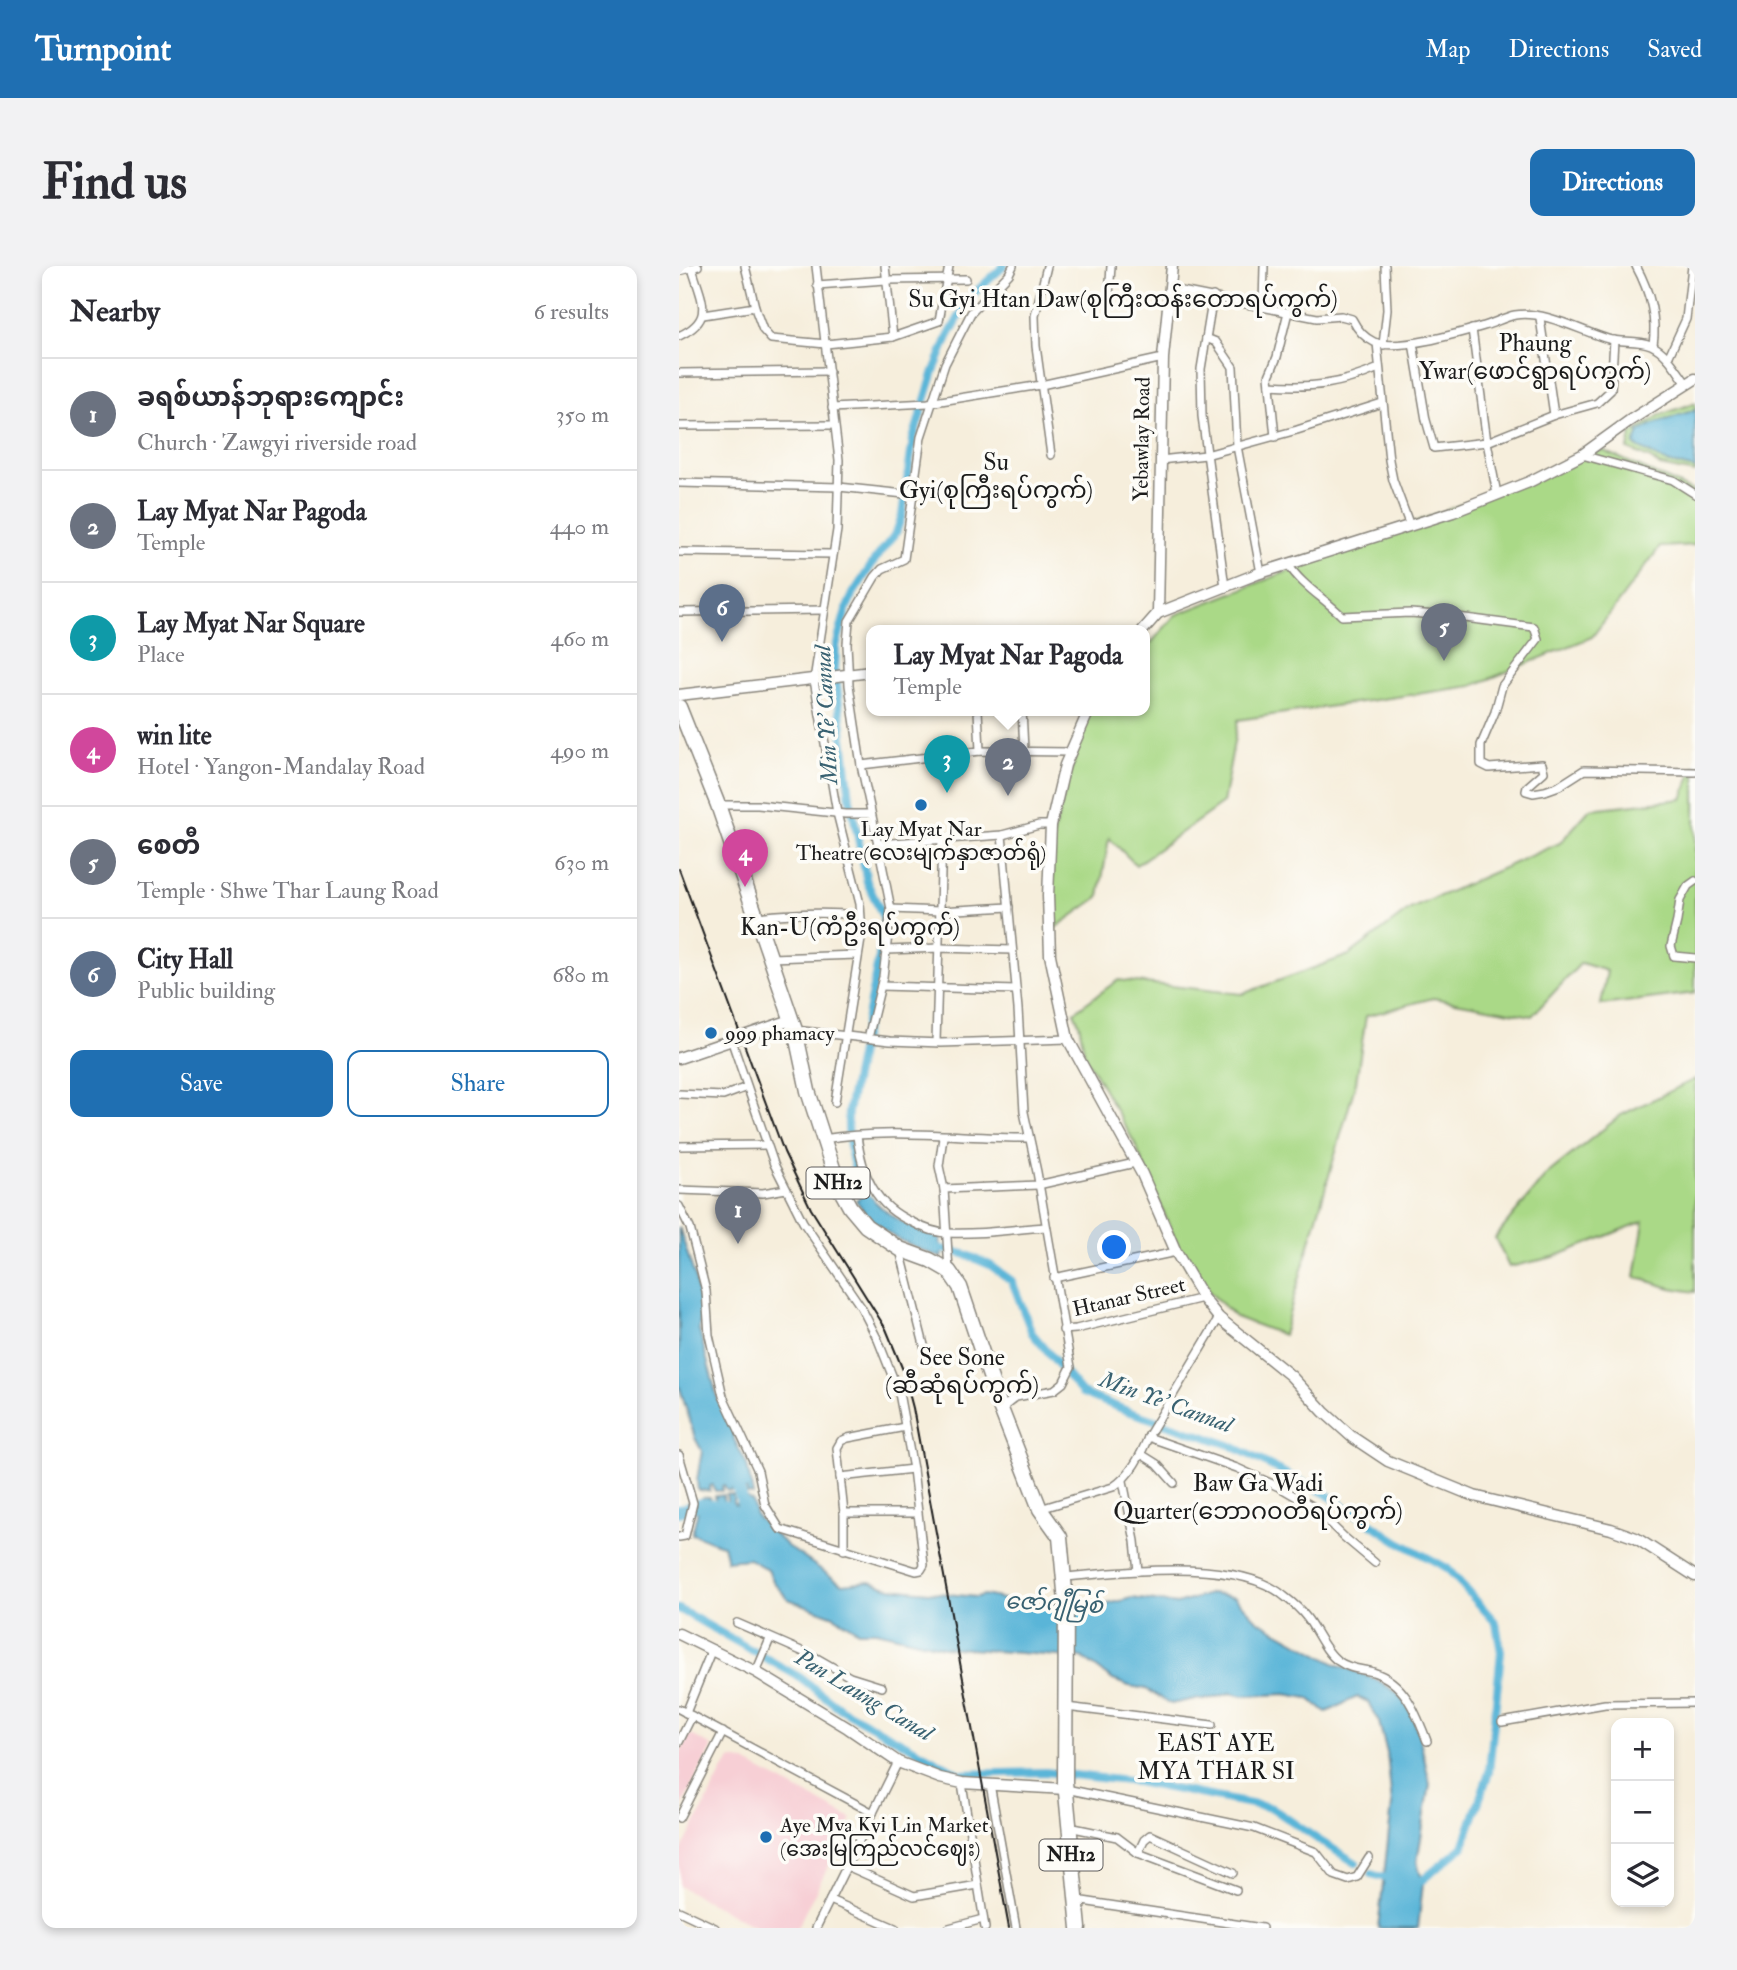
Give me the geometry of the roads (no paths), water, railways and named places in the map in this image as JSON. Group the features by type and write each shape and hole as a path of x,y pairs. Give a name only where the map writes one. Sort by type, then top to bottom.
{"highway":[{"name":"NH12","path":"679,707 718,806 793,1025 808,1091 830,1138 839,1187 850,1207 866,1226 900,1249 949,1267 960,1287 1001,1409 1040,1509 1060,1537 1066,1602 1065,1786 1079,1928"}],"main road":[{"name":"Yebawlay Road","path":"1158,613 1163,358 1172,266"},
{"path":"1147,625 1158,613 1261,573 1410,526 1497,494 1582,456 1629,421 1691,382"},
{"path":"679,695 866,673"},
{"path":"1086,716 1065,765 1051,825 1048,896 1050,955 1068,1039 1135,1164 1176,1252 1203,1298 1219,1318 1291,1376 1324,1412 1352,1437 1388,1461 1474,1496 1611,1529 1636,1538 1695,1576"},
{"path":"679,1058 731,1039 793,1025"},
{"path":"679,1634 758,1667 898,1762 940,1778 962,1783 1065,1786"}],"street":[{"path":"745,266 763,330 771,339 826,344 893,337 939,321 949,266"},
{"path":"816,266 839,460 837,530 823,610 818,680 862,933 857,955 850,1036 835,1102"},
{"path":"885,266 893,337"},
{"path":"866,1038 881,986 891,909 844,676 849,621 882,569 904,559 921,437 930,403 945,364 971,313 1009,274 1013,266"},
{"path":"1047,266 1035,316 1051,455"},
{"path":"1109,296 1111,266"},
{"path":"1263,306 1264,266"},
{"path":"1385,266 1387,310 1380,344 1381,403 1393,480 1410,526"},
{"path":"1636,266 1656,326 1653,345"},
{"path":"1668,358 1686,319 1692,266"},
{"path":"679,271 695,267 703,316 699,324 679,336"},
{"path":"817,285 886,280 966,279"},
{"path":"1171,289 1317,317 1341,316 1352,319 1359,331 1380,344 1413,343 1472,329 1515,315 1559,321 1614,340 1653,345 1691,382"},
{"path":"1213,296 1201,369 1206,455 1225,587"},
{"path":"703,316 755,307"},
{"path":"1275,436 1269,376 1277,357 1288,312"},
{"path":"1540,318 1554,415"},
{"path":"1472,329 1497,494"},
{"path":"1206,338 1216,342 1233,367 1237,446 1261,573"},
{"path":"1413,343 1426,420 1434,449 1487,442 1554,415 1597,403 1611,390 1614,340"},
{"path":"832,408 930,403 1041,385 1163,358"},
{"path":"1270,385 1322,386 1358,377 1379,368"},
{"path":"679,373 829,371"},
{"path":"1160,460 1206,455 1381,403"},
{"path":"679,426 834,425"},
{"path":"1582,456 1673,480 1695,494"},
{"path":"679,483 839,487 914,495"},
{"path":"679,552 832,554"},
{"path":"1288,565 1297,578 1342,616 1410,612 1450,615 1534,628 1538,639 1502,686 1480,752 1481,764 1489,768 1542,764 1544,772 1527,788 1529,793 1559,786 1584,770 1695,772"},
{"path":"679,612 823,610"},
{"path":"978,716 980,751"},
{"path":"1022,716 1024,750"},
{"path":"861,765 980,751 1070,752"},
{"path":"718,806 758,805 841,814 870,814"},
{"path":"878,844 1002,835 1038,825 1051,825"},
{"path":"1001,1409 1016,1397 1054,1390 1063,1383 1070,1367 1068,1344 1063,1330 1024,1112 1002,835"},
{"path":"936,1042 942,839"},
{"path":"1695,881 1688,886 1680,900 1671,946 1674,956 1695,958"},
{"path":"891,909 940,912 1009,907"},
{"path":"757,918 788,913 832,912 860,915"},
{"path":"887,950 1012,950"},
{"path":"770,958 857,955"},
{"path":"881,986 1016,990"},
{"path":"793,1025 890,1041 1018,1042 1068,1039"},
{"path":"679,1206 690,1228 706,1291 709,1335 723,1396 758,1471 765,1505 780,1529 916,1571 921,1570 924,1565 913,1469 899,1393 878,1340 861,1307 803,1222 773,1164 731,1039"},
{"path":"679,1094 723,1096 747,1087"},
{"path":"853,1136 867,1180 883,1205 900,1217 947,1235 1045,1227"},
{"path":"943,1137 939,1166 944,1189 949,1267"},
{"path":"830,1138 1029,1138"},
{"path":"679,1146 767,1144"},
{"path":"944,1189 1038,1185 1135,1164"},
{"path":"679,1190 763,1193 786,1189"},
{"path":"900,1249 929,1361"},
{"path":"1054,1278 1176,1252"},
{"name":"Htanar Street","path":"1063,1330 1203,1298"},
{"path":"1040,1509 1113,1487 1123,1480 1141,1454 1169,1399 1219,1318"},
{"path":"844,1550 837,1448 841,1441 848,1438 905,1427"},
{"path":"1148,1436 1237,1468 1281,1488 1312,1506 1375,1563"},
{"path":"1141,1454 1157,1464 1174,1483"},
{"path":"679,1455 692,1499 682,1537"},
{"path":"840,1477 913,1469"},
{"path":"1123,1480 1138,1571"},
{"path":"679,1488 692,1499"},
{"path":"843,1513 916,1513"},
{"path":"1065,1577 1138,1571 1222,1573 1259,1580 1283,1594 1306,1615 1335,1660 1392,1681 1412,1704 1427,1741"},
{"path":"737,1623 815,1657 850,1677 882,1687"},
{"path":"758,1667 770,1639"},
{"path":"679,1742 686,1713 712,1648"},
{"path":"1502,1722 1605,1704 1695,1703"},
{"path":"1065,1707 1212,1725"},
{"path":"686,1713 873,1813"},
{"path":"679,1818 723,1732"},
{"path":"816,1928 898,1762"},
{"path":"962,1783 985,1928"},
{"path":"990,1784 1016,1928"},
{"path":"1065,1786 1254,1828 1316,1852 1334,1875 1348,1880 1357,1877 1369,1858"},
{"path":"1069,1827 1117,1837 1138,1853 1236,1890"},
{"path":"1138,1853 1144,1840 1150,1835 1233,1873"},
{"path":"847,1866 914,1896 978,1885"},
{"path":"830,1900 875,1924 895,1928"},
{"path":"1076,1900 1262,1928"},
{"path":"679,1911 715,1928"},
{"path":"949,1928 983,1919"}],"water":[{"path":"1695,410 1695,469 1666,462 1634,445 1639,432 1653,424"},
{"path":"866,1192 899,1220 940,1237 942,1258 893,1236 873,1221 856,1200"},
{"path":"679,1227 695,1277 701,1313 699,1330 718,1400 732,1424 734,1439 747,1465 753,1495 747,1494 747,1490 737,1491 737,1487 732,1486 732,1491 726,1490 724,1485 722,1491 715,1491 713,1485 710,1486 710,1491 698,1490 702,1451 695,1438 679,1385"},
{"path":"726,1494 733,1495 733,1504 736,1505 738,1495 743,1497 743,1506 747,1507 747,1498 752,1501 756,1516 787,1546 842,1584 870,1581 890,1588 976,1597 984,1595 1027,1604 1104,1605 1132,1598 1177,1604 1212,1593 1235,1597 1257,1620 1334,1663 1379,1681 1397,1693 1410,1711 1419,1735 1430,1784 1417,1862 1423,1883 1418,1928 1378,1928 1392,1805 1387,1753 1379,1722 1368,1702 1358,1697 1326,1712 1308,1698 1285,1694 1244,1696 1230,1693 1171,1704 1146,1689 1113,1680 1083,1658 944,1647 876,1631 858,1631 834,1616 788,1599 774,1583 768,1570 749,1559 727,1561 723,1545 692,1534 701,1498 710,1497 712,1506 716,1505 715,1496 723,1495 724,1505 728,1504"}],"waterway":[{"name":"Min Ye' Cannal","path":"870,1202 859,1183 852,1159 848,1112 884,919 867,882 850,799 835,669 836,647 853,594 896,533 902,515 913,439 934,371 948,337 970,297 1004,266"},
{"name":"Min Ye' Cannal","path":"933,1247 964,1254 990,1265 1012,1281 1032,1333 1082,1393 1230,1445 1326,1494 1399,1542 1447,1568 1496,1623 1501,1652 1489,1772 1463,1847 1415,1886"},
{"name":"ဇော်ဂျီမြစ်","path":"734,1476 749,1522"},
{"path":"679,1511 701,1504 728,1507"},
{"name":"Pan Laung Canal","path":"679,1609 801,1678 841,1709 960,1774 1045,1772 1137,1782 1272,1808 1356,1863"},
{"path":"1371,1874 1386,1878 1395,1877"}],"railway":[{"path":"679,869 784,1152 811,1209 886,1329 903,1370 913,1408 1009,1928"}],"place":[{"name":"City Hall","path":"722,642"},
{"name":"စေတီ","path":"1444,661"},
{"name":"Lay Myat Nar Square","path":"947,793"},
{"name":"Lay Myat Nar Pagoda","path":"1008,796"},
{"name":"Lay Myat Nar Theatre(လေးမျက်နှာဇာတ်ရုံ)","path":"921,805"},
{"name":"win lite","path":"745,887"},
{"name":"999 phamacy","path":"711,1033"},
{"name":"ခရစ်ယာန်ဘုရားကျောင်း","path":"738,1244"},
{"name":"Aye Mya Kyi Lin Market (အေးမြကြည်လင်ဈေး)","path":"766,1837"}],"district":[{"name":"Su Gyi Htan Daw(စုကြီးထန်းတောရပ်ကွက်)","path":"1123,299"},
{"name":"Phaung Ywar(ဖောင်ရွာရပ်ကွက်)","path":"1535,357"},
{"name":"Su Gyi(စုကြီးရပ်ကွက်)","path":"996,476"},
{"name":"Kan-U(ကံဦးရပ်ကွက်)","path":"850,927"},
{"name":"See Sone (ဆီဆုံရပ်ကွက်)","path":"962,1371"},
{"name":"Baw Ga Wadi Quarter(ဘောဂ၀တီရပ်ကွက်)","path":"1258,1497"},
{"name":"EAST AYE MYA THAR SI","path":"1216,1757"}]}
